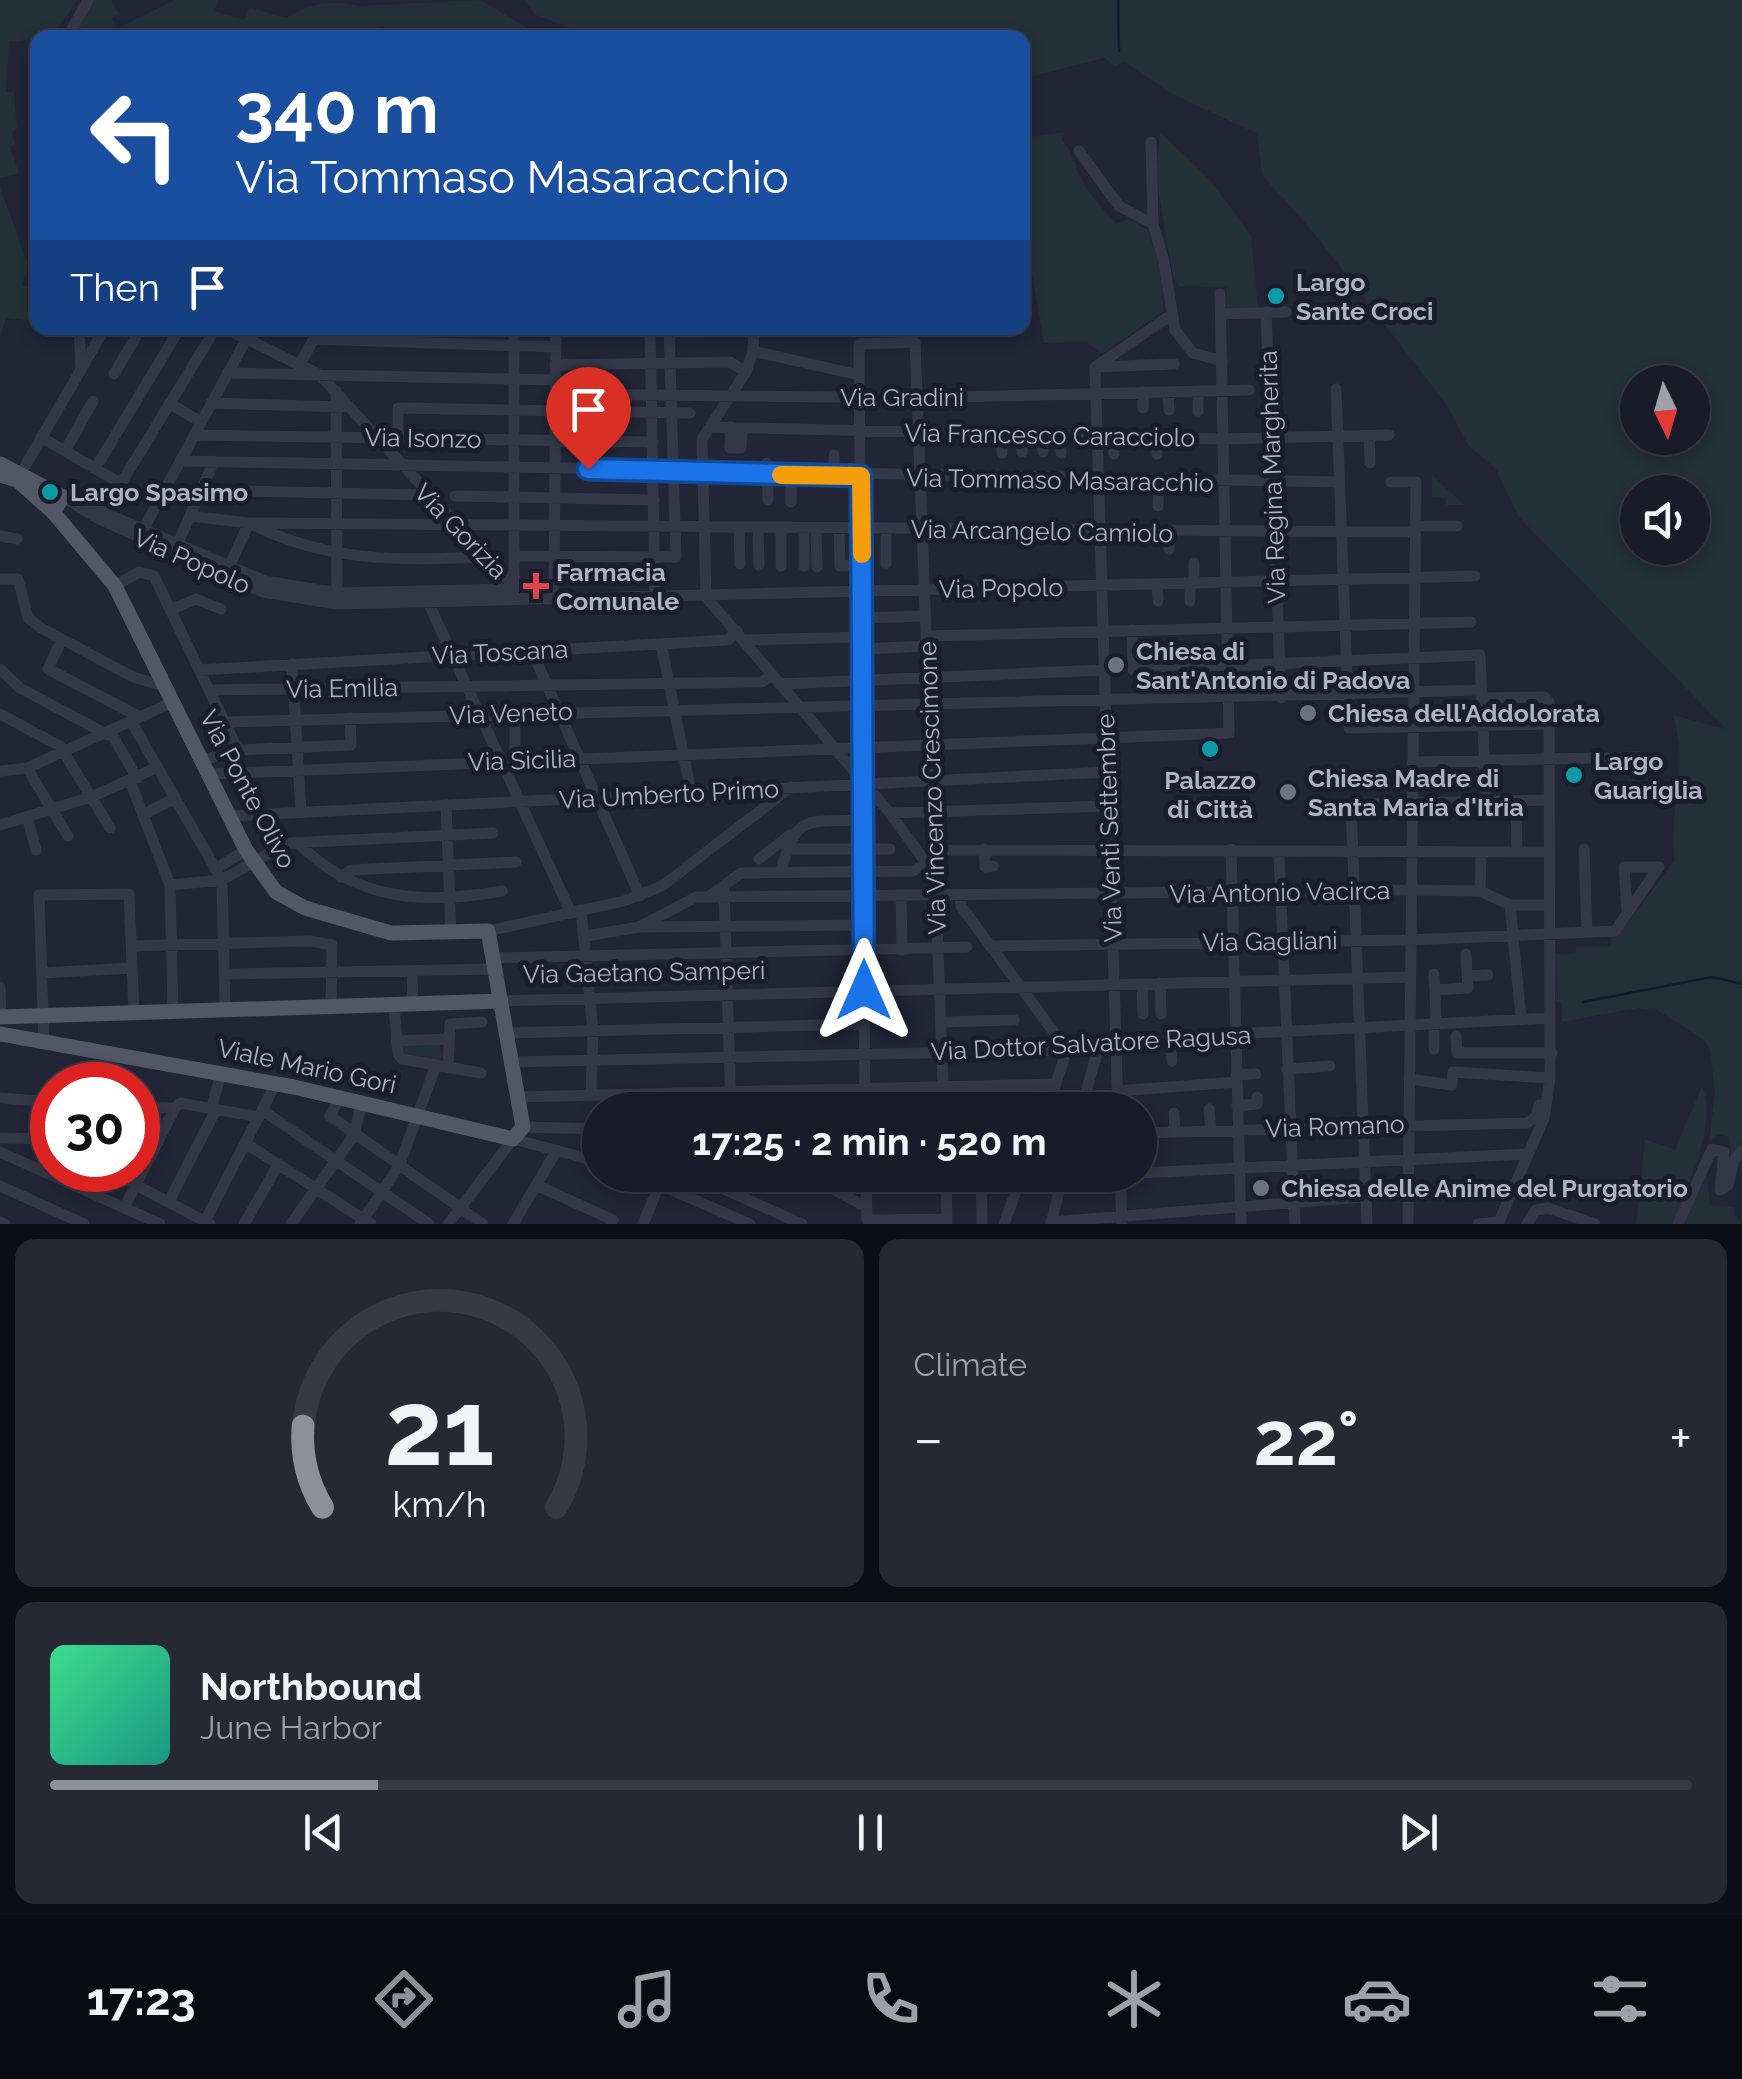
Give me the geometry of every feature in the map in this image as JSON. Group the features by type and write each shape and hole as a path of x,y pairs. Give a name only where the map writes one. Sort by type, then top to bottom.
{"main road":[{"path":"0,464 22,471 62,497 52,512"},
{"path":"0,475 22,471"},
{"name":"Via Ponte Olivo","path":"22,471 115,586 250,856 276,892 305,908 406,936 488,930"},
{"path":"488,930 518,1098 518,1133"},
{"name":"Via Gaetano Samperi","path":"1,1016 501,1001"},
{"path":"0,1032 1,1016"},
{"name":"Viale Mario Gori","path":"0,1032 518,1133"}],"street":[{"path":"71,30 88,0"},
{"path":"1151,142 1152,224 1164,262 1178,346 1208,361 1222,361"},
{"path":"1079,152 1119,206 1152,224"},
{"path":"1220,294 1228,699"},
{"path":"1221,314 1286,312"},
{"name":"Via Regina Margherita","path":"1264,314 1281,698"},
{"path":"1095,367 1171,315"},
{"path":"80,335 81,368"},
{"path":"22,471 101,335"},
{"path":"114,374 137,335"},
{"path":"95,469 176,335"},
{"path":"62,497 102,514 212,335"},
{"path":"240,335 301,362 320,375 336,391 342,407 336,437 337,593"},
{"path":"301,362 316,335"},
{"path":"347,335 556,347"},
{"path":"514,335 514,556 518,594"},
{"path":"554,598 556,335"},
{"path":"650,335 655,597"},
{"path":"514,556 676,558 669,335"},
{"path":"754,335 754,351 746,372 702,439 706,597 721,603 741,636 797,706 862,783 932,856"},
{"path":"144,528 247,338"},
{"name":"Via Vincenzo Crescimone","path":"859,374 859,344 915,342 920,477 927,502 922,530 932,856 937,877 949,895 939,948 944,1092"},
{"path":"754,351 859,374 865,1089"},
{"path":"556,365 730,362 746,372"},
{"path":"1095,367 1174,364"},
{"name":"Via Venti Settembre","path":"1095,367 1094,436 1118,1092"},
{"name":"Via Gradini","path":"227,373 514,380 652,396 916,398 1248,390"},
{"path":"1336,389 1351,726 1549,724 1552,1052 1547,1102 1498,1223 1478,1224"},
{"path":"1143,392 1144,408"},
{"path":"1168,392 1169,410"},
{"path":"1198,392 1198,410"},
{"path":"65,451 93,400"},
{"path":"169,403 200,422"},
{"path":"211,404 342,407"},
{"name":"Via Gorizia","path":"342,407 490,557 518,594"},
{"path":"398,438 398,408 690,413"},
{"name":"Via Francesco Caracciolo","path":"711,427 1223,438 1389,435"},
{"path":"1002,434 1002,452"},
{"path":"1022,434 1022,452"},
{"path":"1043,434 1043,452"},
{"name":"Via Isonzo","path":"194,435 652,442"},
{"path":"1060,435 1061,453"},
{"path":"1114,436 1114,454"},
{"path":"1369,436 1370,463"},
{"path":"41,437 120,483"},
{"path":"1158,437 1158,454"},
{"path":"834,455 834,476"},
{"name":"Via Tommaso Masaracchio","path":"180,461 703,474 767,469 791,475 920,477 1046,487 1096,481 1340,482"},
{"path":"178,543 214,462"},
{"path":"767,469 768,500"},
{"path":"791,475 791,502"},
{"path":"1158,506 1159,482"},
{"path":"1391,482 1416,482 1408,1224"},
{"path":"201,490 426,495"},
{"path":"456,496 654,500"},
{"name":"Via Popolo","path":"102,514 178,543 262,592 336,604 428,602 518,594 554,598 706,597"},
{"name":"Via Popolo","path":"102,514 227,570 265,581 337,593 506,589 518,594"},
{"name":"Via Arcangelo Camiolo","path":"190,516 249,524 1342,532 1389,539 1415,529 1458,526"},
{"path":"227,570 249,524 337,556 397,560 490,557"},
{"path":"739,528 740,564"},
{"path":"758,528 760,566"},
{"path":"781,528 782,566"},
{"path":"810,528 811,566"},
{"path":"839,528 840,566 862,565"},
{"path":"886,529 886,563"},
{"path":"1169,532 1169,549"},
{"path":"0,536 17,539"},
{"path":"1190,601 1194,564"},
{"path":"115,586 147,572 154,576 238,750"},
{"name":"Via Popolo","path":"721,603 862,591 1475,576"},
{"path":"0,579 18,579 28,618 133,676 164,686"},
{"path":"1157,585 1158,601"},
{"path":"170,610 196,599 221,609"},
{"path":"428,602 518,801 586,936 593,1031 591,1092"},
{"path":"862,618 924,616"},
{"name":"Via Toscana","path":"200,670 728,640 741,636 863,643 1102,631 1472,622"},
{"path":"1132,630 1134,670 1480,654 1486,802"},
{"path":"62,639 48,668 135,719 218,874 225,1010"},
{"path":"661,644 691,792"},
{"path":"532,651 640,896"},
{"path":"292,664 301,812"},
{"path":"0,669 20,688 110,734 134,779 170,885 173,1011"},
{"name":"Via Emilia","path":"209,690 863,680 1104,670"},
{"name":"Via Veneto","path":"224,722 1413,692 1544,697 1549,724"},
{"name":"Via Sicilia","path":"207,767 298,770 1226,731 1228,699"},
{"path":"0,772 27,768 110,734 173,702"},
{"path":"0,714 65,752 110,828"},
{"path":"515,714 515,760"},
{"path":"207,767 238,750 357,745 350,718"},
{"path":"1412,762 1640,757"},
{"path":"0,826 91,797 158,767"},
{"path":"27,768 68,836"},
{"name":"Via Umberto Primo","path":"231,816 1108,772"},
{"name":"Via Ponte Olivo","path":"488,930 640,896 681,875 791,788"},
{"path":"144,814 175,798"},
{"path":"1319,805 1549,800"},
{"path":"1516,801 1516,852"},
{"path":"1351,804 1366,1224"},
{"path":"446,805 451,934"},
{"path":"890,813 1110,806"},
{"path":"28,820 36,850"},
{"path":"759,859 811,822 863,820"},
{"path":"170,885 218,874 250,856 297,842 492,832"},
{"path":"780,872 790,835"},
{"path":"297,842 340,877 397,899 502,890"},
{"path":"787,850 890,849"},
{"path":"1056,1084 730,1092 724,891 740,873 913,871 932,856 984,849 1272,849 1279,854 1548,852"},
{"path":"984,849 985,867 992,866"},
{"path":"1231,849 1242,1224"},
{"path":"1584,849 1587,932 1615,931 1627,910"},
{"path":"1480,891 1481,852"},
{"path":"1279,854 1286,1069 1294,1099 1290,1128 1295,1224"},
{"path":"340,877 350,870 516,862"},
{"name":"Via Antonio Vacirca","path":"639,927 696,898 724,891 863,896 1480,891 1510,905 1549,904"},
{"path":"44,1042 38,895 129,894 134,1012"},
{"path":"902,895 902,950"},
{"path":"949,895 1067,1050 1053,1092"},
{"path":"1510,905 1521,1018"},
{"path":"586,936 639,927 864,924"},
{"name":"Via Gagliani","path":"990,946 1409,940 1587,932"},
{"path":"131,946 332,944 332,1006"},
{"path":"224,974 332,974 588,957 967,948"},
{"path":"1435,990 1468,988 1466,954"},
{"path":"42,972 132,968"},
{"path":"412,970 413,1004"},
{"path":"1434,974 1434,1049"},
{"path":"1467,976 1488,975"},
{"name":"Via Gaetano Samperi","path":"501,1001 1409,976"},
{"path":"1142,984 1143,1014"},
{"path":"1160,984 1161,1014"},
{"path":"0,987 1,1016"},
{"path":"394,1005 396,1042 402,1059 482,1074"},
{"name":"Via Dottor Salvatore Ragusa","path":"512,1062 1067,1050 1234,1034 1550,1018"},
{"path":"942,1022 1014,1020"},
{"path":"244,1144 365,1222 400,1166 442,1066 450,1024 482,1022"},
{"path":"507,1034 864,1024"},
{"path":"1456,1036 1456,1053 1552,1052"},
{"path":"1170,1039 1172,1061"},
{"path":"396,1042 446,1040"},
{"path":"1086,1092 1099,1046"},
{"path":"1286,1069 1330,1066"},
{"path":"1409,1079 1452,1086 1454,1072 1550,1078"},
{"path":"169,1201 213,1109 221,1074"},
{"path":"1118,1092 1256,1074"},
{"path":"151,1192 208,1223 276,1083"},
{"path":"518,1098 582,1096"},
{"path":"340,1097 330,1116 484,1224"},
{"path":"1237,1106 1257,1104 1256,1097"},
{"path":"0,1098 30,1100"},
{"path":"291,1224 354,1135 362,1102"},
{"name":"Via Romano","path":"1157,1133 1531,1122 1539,1105 1547,1102"},
{"path":"160,1139 180,1103 261,1114 429,1224"},
{"path":"160,1106 175,1108"},
{"path":"1210,1108 1211,1130"},
{"path":"1174,1113 1175,1132"},
{"path":"448,1224 518,1133 582,1130"},
{"name":"Viale Mario Gori","path":"518,1133 582,1157"},
{"path":"0,1138 30,1139"},
{"path":"1678,1224 1712,1149 1724,1152 1720,1190 1728,1185 1734,1160 1742,1151"},
{"path":"513,1224 556,1150"},
{"path":"0,1152 30,1166"},
{"path":"1157,1172 1526,1154"},
{"path":"244,1224 278,1164"},
{"path":"536,1185 612,1222"},
{"path":"0,1186 84,1224"},
{"path":"1059,1192 1051,1223 1122,1221 1513,1186"},
{"path":"88,1192 160,1224"},
{"path":"124,1208 133,1192"},
{"path":"643,1224 657,1192"},
{"path":"678,1192 750,1224"},
{"path":"730,1192 802,1224"},
{"path":"836,1192 866,1214 912,1222 947,1221 946,1192"},
{"path":"866,1192 866,1214"},
{"path":"981,1192 982,1224"},
{"path":"1004,1224 1016,1192"},
{"path":"1121,1192 1122,1221"},
{"path":"1528,1224 1542,1208 1595,1224"}],"shaded area":[{"path":"0,0 77,0 57,30 30,30 30,40 9,42 6,92 14,92 17,129 12,132 15,145 10,147 19,173 0,178"},
{"path":"93,0 111,0 119,14 112,18 118,28 175,0 218,0 215,11 244,20 249,7 286,18 321,4 481,0 530,30 383,27 75,30"},
{"path":"524,0 1742,0 1742,1143 1730,1157 1729,1137 1718,1134 1709,1143 1715,1092 1710,1049 1703,1039 1657,1010 1638,1008 1562,1022 1561,1002 1556,1002 1555,954 1575,954 1576,946 1611,946 1610,937 1618,936 1674,861 1679,753 1673,715 1726,729 1518,516 1496,469 1468,445 1446,404 1313,232 1262,175 1257,134 1167,91 1124,61 1115,66 1104,58 1030,77 1030,30 575,30 536,15"},
{"path":"1065,132 1062,140 1096,201 1116,223 1129,219 1148,230 1162,274 1163,311 1103,354 1086,342 1044,343 1030,262 1030,137"},
{"path":"1160,132 1212,182 1251,236 1258,308 1227,309 1226,287 1179,286 1173,277 1156,176"},
{"path":"0,187 29,267 22,285 30,287 30,320 6,318 0,338"},
{"path":"1432,475 1464,505 1446,505 1446,498 1432,497"},
{"path":"440,1043 442,1062 404,1053 402,1044"},
{"path":"1702,1086 1706,1101 1704,1136 1674,1224 1636,1224 1645,1139 1675,1150"},
{"path":"1706,1166 1710,1205 1735,1207 1734,1214 1742,1224 1684,1224"}],"waterway":[{"path":"1118,0 1119,51"},
{"path":"1583,1002 1712,977 1742,984"}],"slow traffic":[{"path":"781,475 861,476 862,554"}],"place":[{"name":"Largo Sante Croci","path":"1276,296"},
{"name":"Largo Spasimo","path":"50,492"},
{"name":"Farmacia Comunale","path":"536,586"},
{"name":"Chiesa di Sant'Antonio di Padova","path":"1116,665"},
{"name":"Chiesa dell'Addolorata","path":"1308,713"},
{"name":"Palazzo di Città","path":"1210,749"},
{"name":"Largo Guariglia","path":"1574,775"},
{"name":"Chiesa Madre di Santa Maria d'Itria","path":"1288,792"},
{"name":"Chiesa delle Anime del Purgatorio","path":"1261,1188"}],"route":[{"path":"588,469 861,476 864,990"}]}
